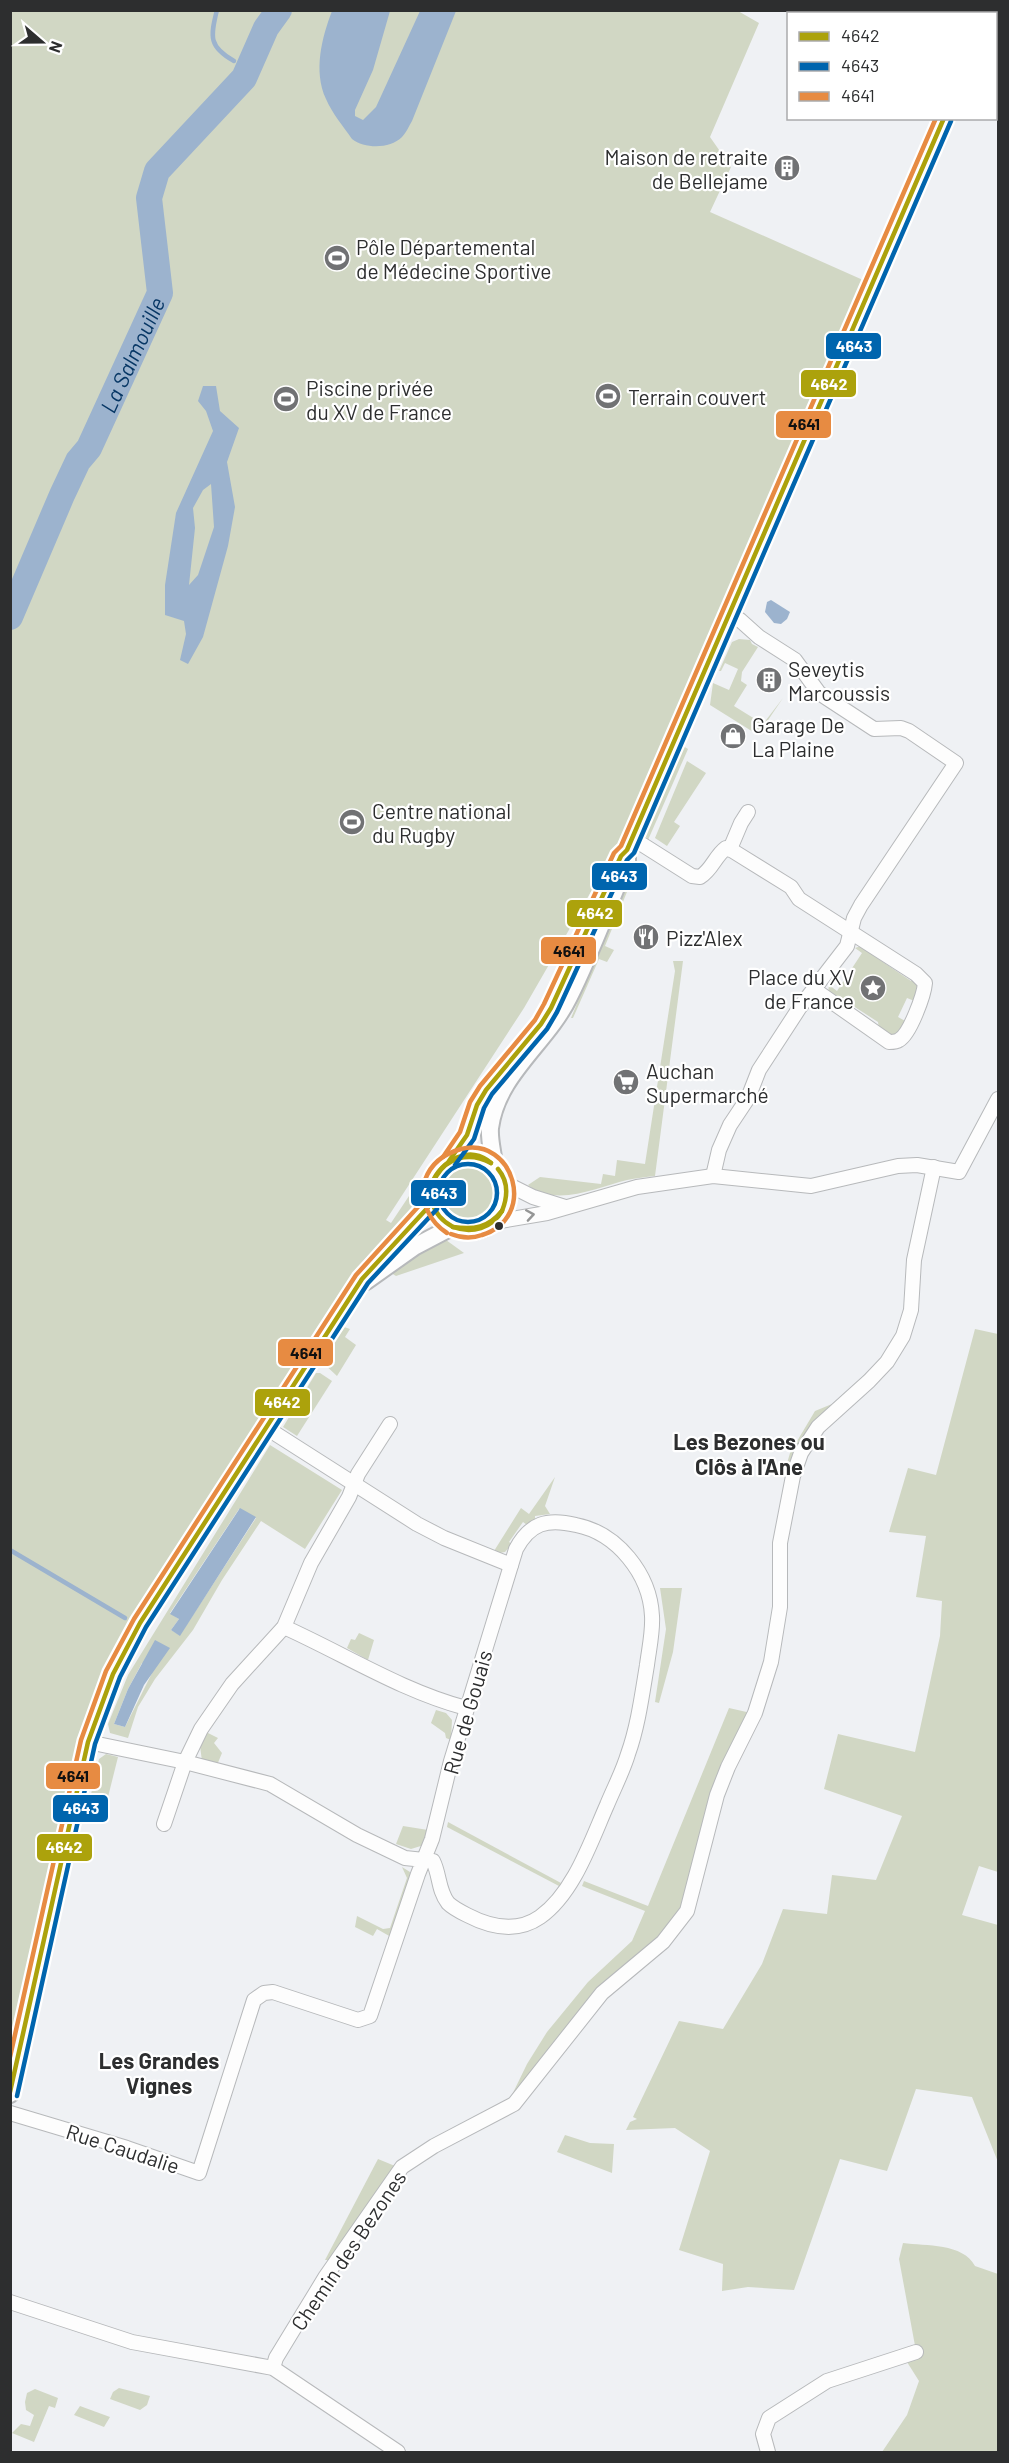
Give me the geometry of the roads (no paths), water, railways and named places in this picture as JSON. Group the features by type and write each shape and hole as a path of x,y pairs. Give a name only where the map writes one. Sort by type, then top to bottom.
{"main road":[{"path":"494,1165 490,1131 495,1104 510,1075 549,1030 570,996 627,861 630,844 943,120"},
{"path":"448,1161 460,1156 472,1155 484,1158 494,1165 506,1183 505,1204 494,1222 476,1230 464,1231 443,1221 432,1203 433,1179 467,1135 477,1105 486,1090 541,1024 551,1008 621,856 630,844"},
{"path":"10,2094 88,1742 113,1674 140,1623 356,1289 366,1270 406,1231 419,1213 432,1203"},
{"path":"356,1289 414,1247 452,1227"}],"street":[{"path":"828,10 836,12"},
{"path":"713,1176 719,1150 730,1125 748,1098 759,1070 800,1007 847,946 854,918 861,905 956,763 902,728 874,729 819,693 795,660 729,614"},
{"path":"730,849 748,812"},
{"path":"630,844 692,876 700,877 707,873 720,852 726,848 730,849 791,887 799,900 916,974 925,983 924,994 904,1035 897,1041 889,1042 815,990"},
{"path":"494,1222 567,1208 637,1187 713,1176 811,1186 898,1166 917,1165 959,1172 999,1099"},
{"name":"Chemin des Bezones","path":"273,2368 276,2358 326,2276 402,2168 434,2146 514,2104 602,1994 663,1942 687,1911 717,1795 755,1713 771,1662 782,1588 780,1543 793,1476 801,1453 818,1427 887,1362 903,1336 911,1310 914,1260 934,1167"},
{"path":"506,1183 533,1197 567,1208"},
{"path":"164,1824 185,1762 201,1729 232,1684 284,1626 311,1563 354,1486 358,1474 390,1424"},
{"path":"265,1427 354,1486 444,1538 512,1565"},
{"name":"Rue de Gouais","path":"554,1522 599,1531 620,1548 632,1562 643,1580 652,1615 645,1674 632,1742 578,1870 550,1908 540,1917 529,1923 501,1926 488,1924 450,1905 440,1887 433,1861 424,1858 432,1839 466,1708 512,1565 516,1549 528,1531 538,1525 554,1522"},
{"path":"284,1626 404,1686 446,1703 466,1708"},
{"path":"88,1742 185,1762 270,1784 357,1835 405,1858 424,1858"},
{"name":"Rue Caudalie","path":"10,2113 127,2148 199,2173 254,2000 264,1993 273,1992 358,2020 370,2016 424,1858"},
{"path":"10,2302 132,2342 273,2368 398,2452"},
{"path":"768,2452 763,2434 770,2418 827,2381 916,2352"}],"water":[{"path":"332,11 390,11 373,70 355,110 355,116 363,120 376,107 420,11 456,11 412,121 402,137 391,144 370,146 352,139 326,99 320,77 320,54"},
{"path":"203,386 216,386 220,411 239,428 227,462 235,507 228,546 203,637 188,664 180,660 186,634 184,621 165,615 165,585 176,513 213,431 206,411 198,401","holes":["211,484 214,527 198,575 189,585 195,528 193,508 203,490"]},
{"path":"771,600 790,612 781,624 774,623 765,612 767,602"},
{"path":"240,1508 256,1517 180,1636 171,1630 179,1619 170,1614"},
{"path":"155,1640 170,1648 144,1685 125,1727 114,1724 128,1689"}],"waterway":[{"path":"217,10 213,40 220,51 234,61"},
{"name":"La Salmouille","path":"10,617 62,495 78,461 89,448 160,293 149,198 157,171 244,78 266,28 279,10"},
{"path":"10,1550 125,1618"}],"place":[{"name":"Maison de retraite de Bellejame","path":"787,168"},
{"name":"Pôle Départemental de Médecine Sportive","path":"337,258"},
{"name":"Terrain couvert","path":"608,396"},
{"name":"Piscine privée du XV de France","path":"286,399"},
{"name":"Seveytis Marcoussis","path":"769,680"},
{"name":"Garage De La Plaine","path":"733,736"},
{"name":"Centre national du Rugby","path":"352,822"},
{"name":"Pizz'Alex","path":"646,937"},
{"name":"Place du XV de France","path":"873,988"},
{"name":"Auchan Supermarché","path":"626,1082"}],"district":[{"name":"Les Bezones ou Clôs à l'Ane","path":"749,1454"},
{"name":"Les Grandes Vignes","path":"159,2072"}]}
